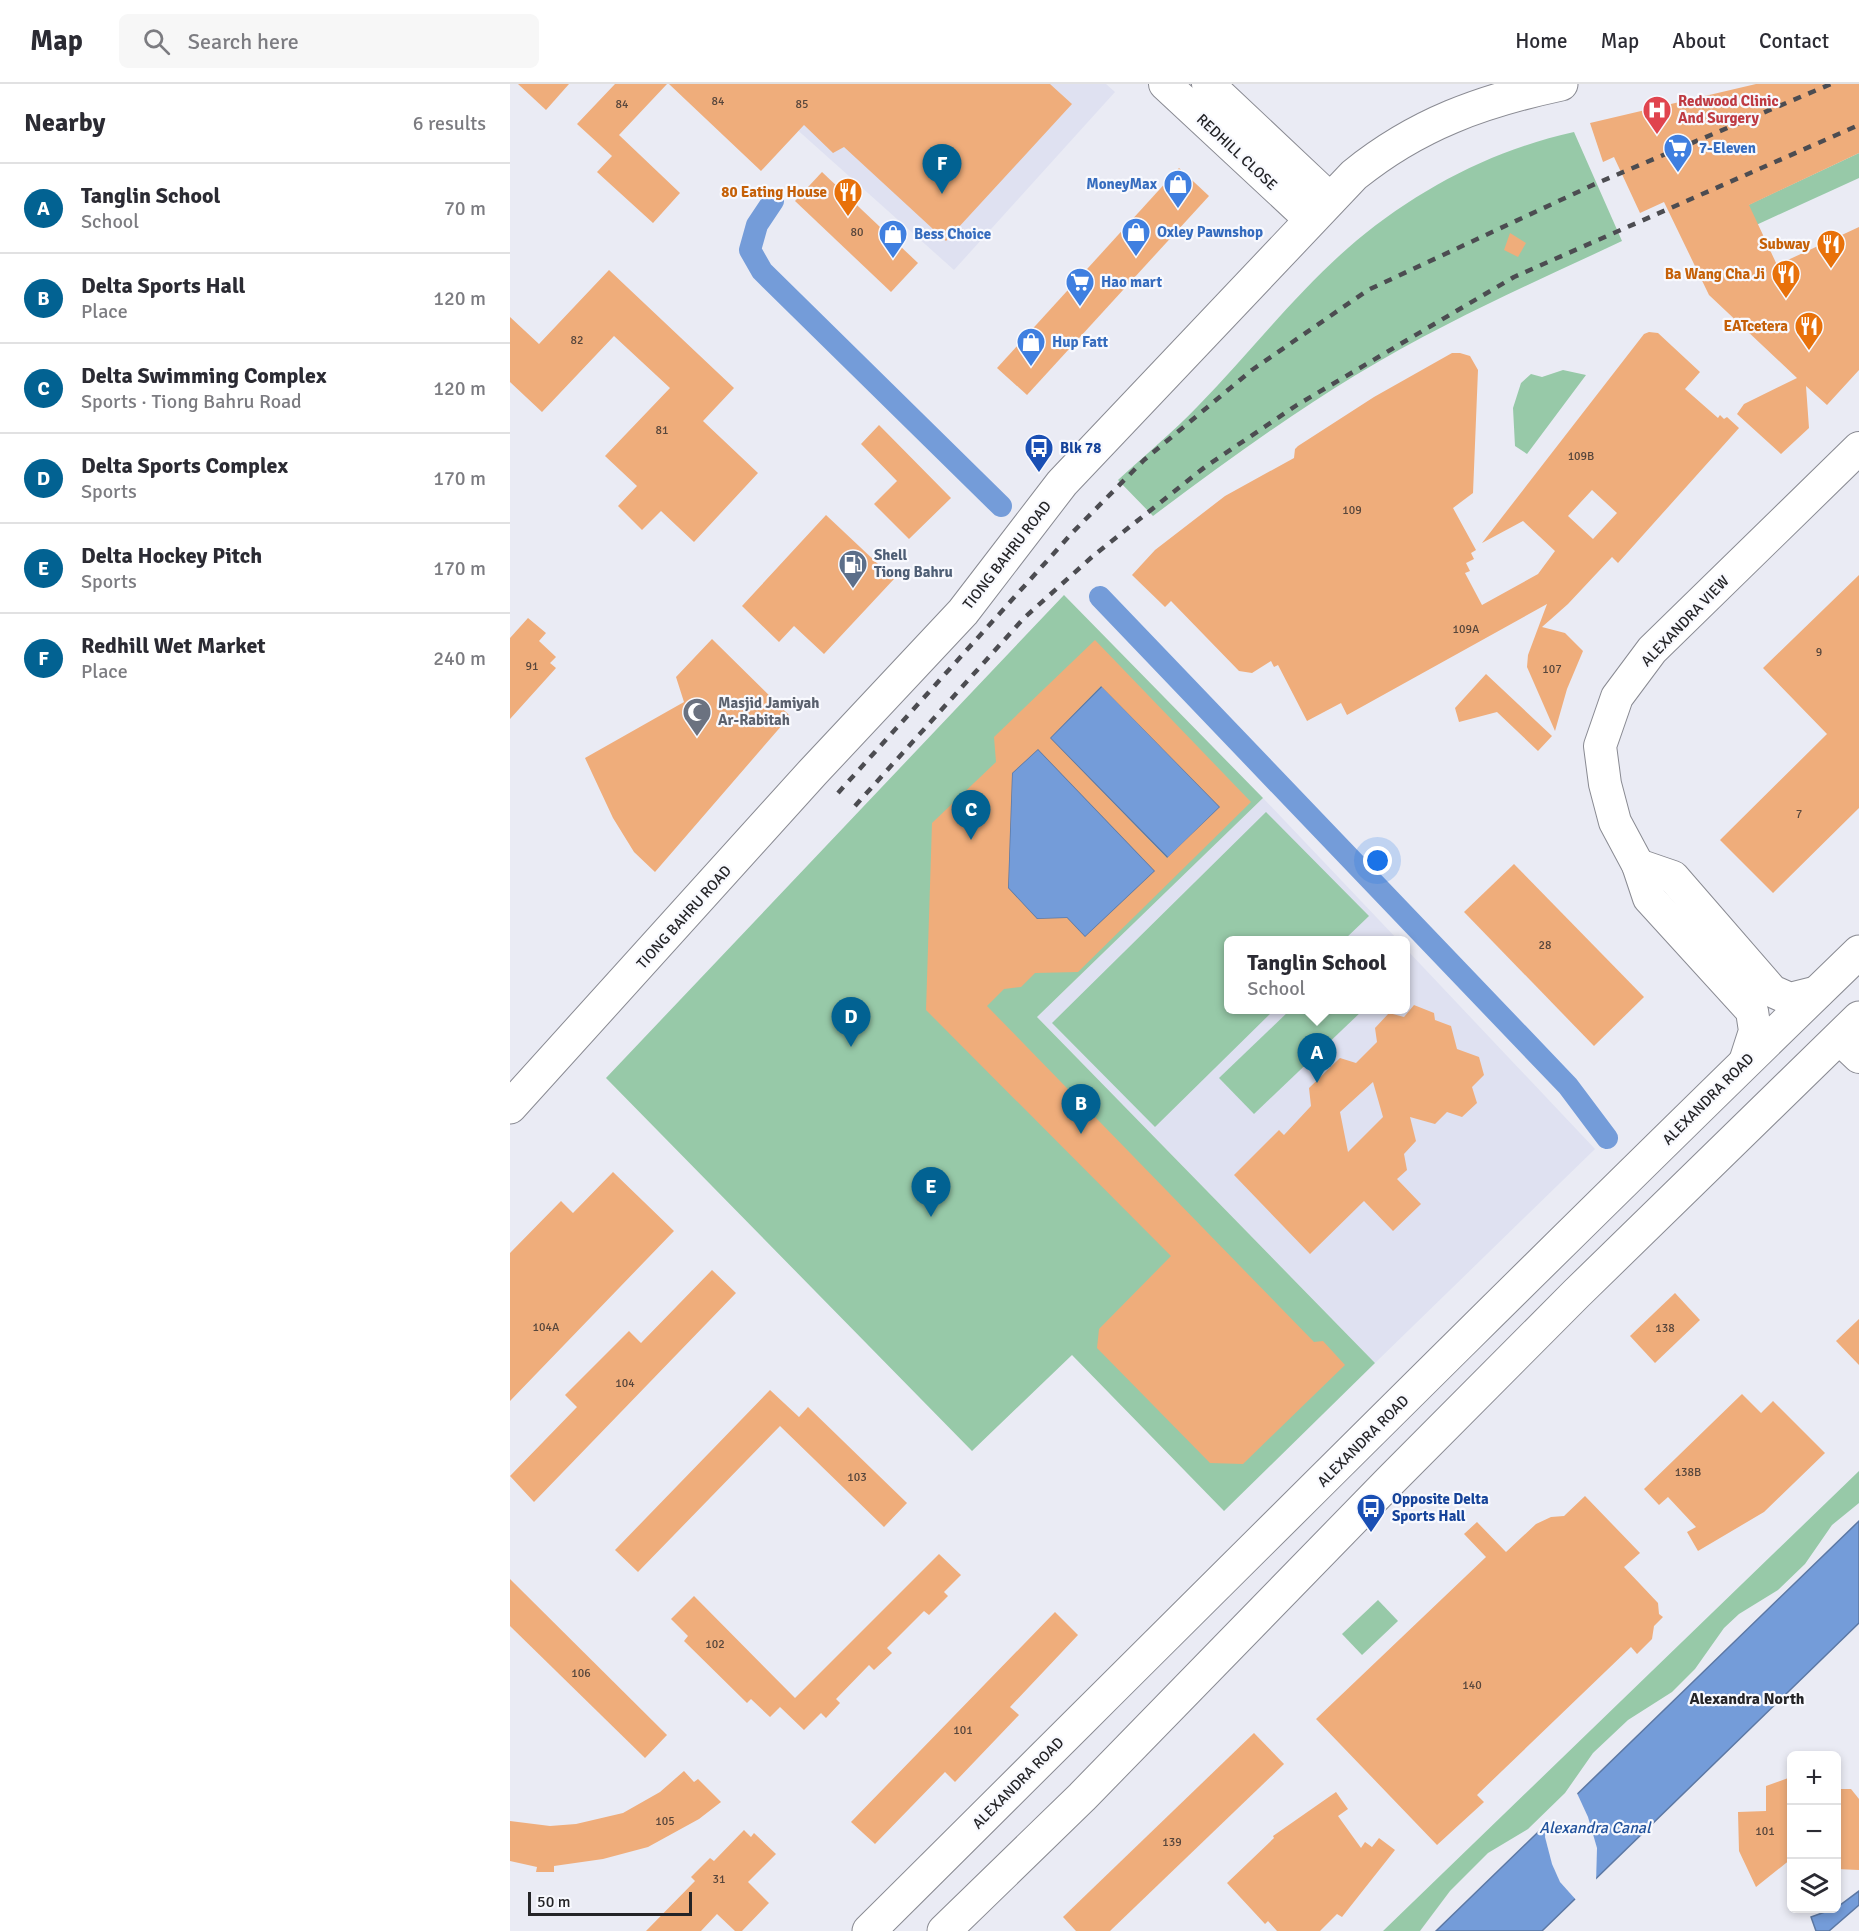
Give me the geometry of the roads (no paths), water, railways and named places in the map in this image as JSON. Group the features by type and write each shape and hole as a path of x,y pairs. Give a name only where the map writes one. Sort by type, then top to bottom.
{"main road":[{"name":"TIONG BAHRU ROAD","path":"510,1107 813,772 963,612 1062,483 1320,209 1371,161 1443,118 1521,93 1561,84"},
{"name":"ALEXANDRA ROAD","path":"868,1931 1370,1435 1575,1227 1673,1135 1859,952"},
{"path":"944,1931 1082,1797 1356,1515 1567,1303 1705,1171 1852,1038"},
{"path":"1673,1135 1663,1151 1662,1160 1671,1176 1678,1179 1689,1178 1705,1171"}],"street":[{"name":"REDHILL CLOSE","path":"1165,84 1320,209"},
{"name":"REDHILL CLOSE","path":"1208,84 1320,209"},
{"name":"ALEXANDRA VIEW","path":"1745,1062 1755,1031 1752,1011 1649,898 1638,865 1615,822 1605,784 1600,746 1617,697 1652,650 1859,448"},
{"path":"1638,865 1673,877 1772,991 1790,999 1818,992"}],"water":[{"path":"1102,686 1220,807 1168,858 1050,738"},
{"path":"1038,749 1155,871 1085,937 1067,918 1037,919 1008,888 1012,773"},
{"name":"Alexandra Canal","path":"1859,1521 1859,1623 1542,1931 1436,1931"},
{"path":"1859,1891 1859,1905 1829,1931 1816,1931 1811,1917 1822,1913 1841,1913 1841,1904"}],"waterway":[{"path":"773,201 757,225 750,250 762,271 1001,506"},
{"path":"1100,597 1568,1086 1607,1138"}],"railway":[{"path":"838,793 1073,532 1144,460 1252,370 1368,290 1595,184 1831,84"},
{"path":"855,806 1024,618 1093,556 1205,467 1297,405 1514,277 1859,125"}],"place":[{"name":"Redwood Clinic And Surgery","path":"1657,136"},
{"name":"7-Eleven","path":"1678,174"},
{"name":"Redhill Wet Market","path":"942,194"},
{"name":"MoneyMax","path":"1178,210"},
{"name":"80 Eating House","path":"848,218"},
{"name":"Oxley Pawnshop","path":"1136,258"},
{"name":"Bess Choice","path":"893,260"},
{"name":"Subway","path":"1831,270"},
{"name":"Ba Wang Cha Ji","path":"1786,300"},
{"name":"Hao mart","path":"1080,308"},
{"name":"EATcetera","path":"1809,352"},
{"name":"Hup Fatt","path":"1031,368"},
{"name":"Blk 78","path":"1039,474"},
{"name":"Shell Tiong Bahru","path":"853,590"},
{"name":"Masjid Jamiyah Ar-Rabitah","path":"697,738"},
{"name":"Delta Swimming Complex","path":"971,840"},
{"name":"Delta Sports Complex","path":"851,1047"},
{"name":"Tanglin School","path":"1317,1083"},
{"name":"Delta Sports Hall","path":"1081,1134"},
{"name":"Delta Hockey Pitch","path":"931,1217"},
{"name":"Opposite Delta Sports Hall","path":"1371,1534"}],"district":[{"name":"Alexandra North","path":"1747,1699"}]}
